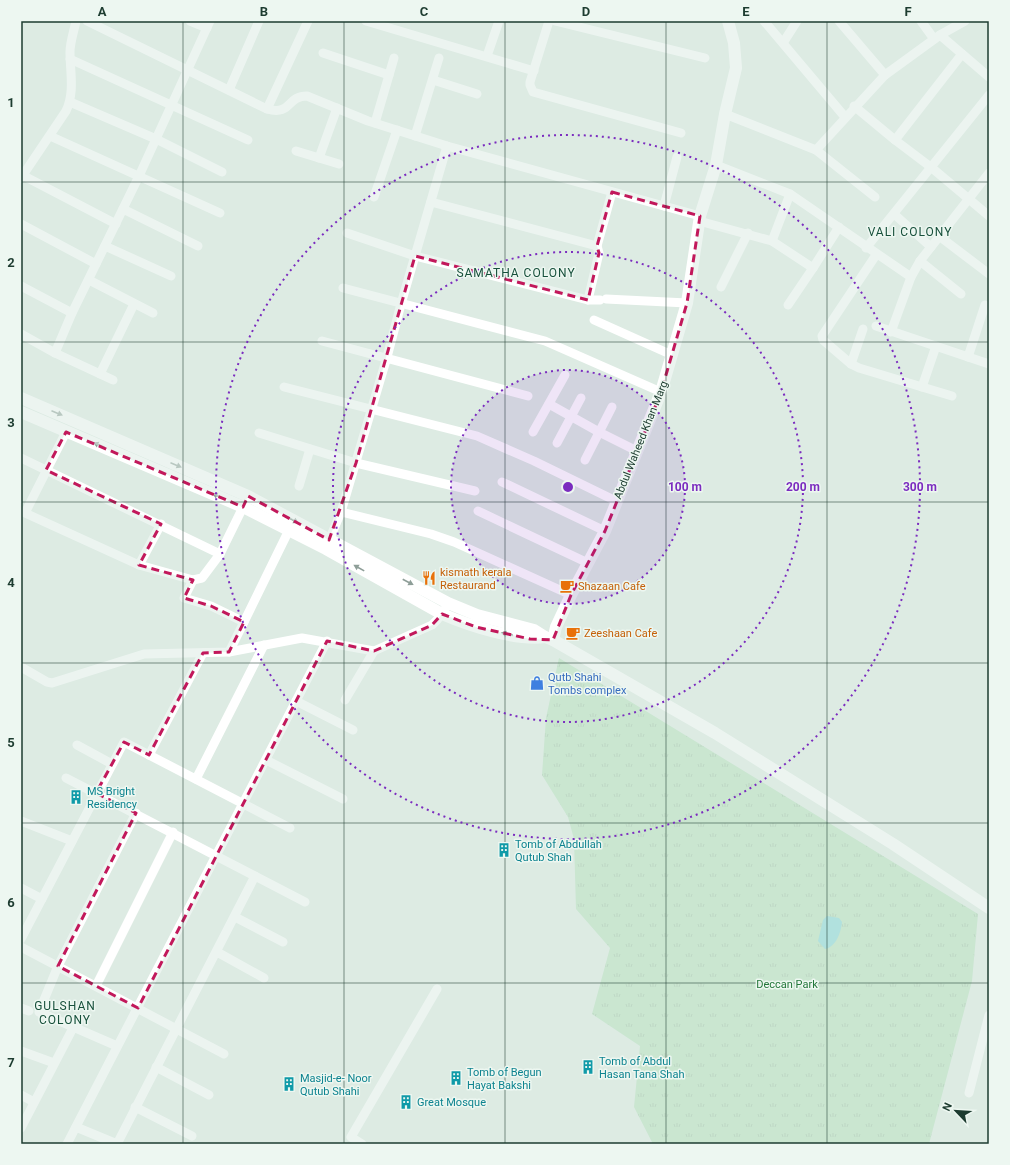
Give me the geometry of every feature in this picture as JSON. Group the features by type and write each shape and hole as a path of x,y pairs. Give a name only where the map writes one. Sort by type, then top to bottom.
{"street":[{"path":"76,21 70,49 72,89 70,102 50,136 22,176 116,224"},
{"path":"87,21 188,69 267,109 277,112 284,110 294,100 301,96 314,98 374,123 446,146 664,206 748,233 772,242 814,268"},
{"path":"55,353 72,313 140,176 208,24 190,21"},
{"path":"229,90 259,21"},
{"path":"267,109 308,21"},
{"path":"366,21 534,71"},
{"path":"487,56 499,21"},
{"path":"549,21 530,85 534,92 681,133"},
{"path":"555,21 705,58"},
{"name":"Abdul Waheed Khan Marg","path":"549,638 605,530 661,392 672,355 687,303 699,218 716,165 725,114 736,68 734,43 728,21"},
{"path":"764,21 844,117"},
{"path":"783,44 798,21"},
{"path":"839,21 885,75"},
{"path":"921,21 937,37 962,54 989,76"},
{"path":"816,150 854,106 885,75 937,37 965,21"},
{"path":"323,54 389,75"},
{"path":"895,140 962,54"},
{"path":"374,123 394,58"},
{"path":"415,136 439,58"},
{"path":"70,59 172,104 248,140"},
{"path":"433,80 477,94"},
{"path":"866,248 932,168 989,95"},
{"path":"70,102 156,139 222,172"},
{"path":"854,106 932,168 989,216"},
{"path":"319,158 337,108"},
{"path":"725,114 816,150 875,197"},
{"path":"374,197 397,130"},
{"path":"50,136 220,213"},
{"path":"328,544 341,512 356,463 446,146"},
{"path":"296,151 339,164"},
{"path":"664,206 678,157"},
{"path":"716,165 790,194 876,255 910,277"},
{"path":"891,332 910,277 920,261 989,173"},
{"path":"588,300 599,253 596,246 612,192"},
{"path":"772,242 790,194"},
{"path":"431,202 596,246"},
{"path":"123,209 198,246"},
{"path":"894,214 931,247"},
{"path":"21,224 96,264"},
{"path":"788,305 814,268 839,228"},
{"path":"347,232 415,256 588,300 687,303"},
{"path":"721,287 748,233"},
{"path":"939,236 989,274"},
{"path":"105,246 171,276"},
{"path":"876,255 822,336 823,340 851,364 859,368 952,396"},
{"path":"920,261 961,294"},
{"path":"89,280 153,313"},
{"path":"21,286 72,313"},
{"path":"344,288 545,341 661,392"},
{"path":"100,374 134,304"},
{"path":"968,357 985,305"},
{"path":"594,320 672,355"},
{"path":"876,326 989,364"},
{"path":"851,364 864,329"},
{"path":"21,334 55,353 113,380"},
{"path":"322,341 528,396"},
{"path":"922,387 936,346"},
{"path":"533,432 565,376"},
{"path":"284,387 477,436 534,461 616,501"},
{"path":"21,398 245,502 448,603 477,615 534,630 716,733 893,844 989,908"},
{"path":"557,443 581,398"},
{"path":"549,404 599,432 638,451"},
{"path":"585,460 612,407"},
{"path":"21,412 66,432 245,502 289,530 328,544 442,614 476,627 530,639 549,638"},
{"path":"66,432 23,512 139,565 193,580 202,578 220,554 245,502"},
{"path":"259,433 356,463 475,491"},
{"path":"299,486 310,449"},
{"path":"21,458 161,524 220,554"},
{"path":"502,482 605,530"},
{"path":"478,511 588,563"},
{"path":"341,512 430,534 454,542 570,595"},
{"path":"139,565 161,524"},
{"path":"230,652 289,530"},
{"path":"193,580 184,598 211,606 244,622"},
{"path":"345,700 374,652 432,625 442,614 448,603"},
{"path":"21,667 47,682 52,683 144,654 230,652 302,638 327,641 374,652"},
{"path":"67,1144 327,641"},
{"path":"196,779 264,645"},
{"path":"149,755 203,653"},
{"path":"296,701 353,730"},
{"path":"21,939 124,742 290,828"},
{"path":"77,745 112,764"},
{"path":"266,760 343,799"},
{"path":"66,778 173,832 305,902"},
{"path":"117,1046 39,1012 58,966 136,813"},
{"path":"21,821 72,841"},
{"path":"96,986 173,832"},
{"path":"76,1127 117,1144 134,1107 256,876"},
{"path":"21,888 42,899"},
{"path":"234,917 283,942"},
{"path":"21,947 224,1054"},
{"path":"216,952 264,978"},
{"path":"362,1144 351,1137 437,989"},
{"path":"969,1093 989,1015"},
{"path":"21,1128 74,1026"},
{"path":"21,1051 54,1064"},
{"path":"156,1067 209,1095"},
{"path":"21,1095 34,1102"},
{"path":"134,1107 192,1136"}],"highlighted area":[{"path":"612,192 700,216 687,303 661,392 605,531 571,595 553,640 530,639 476,627 442,614 432,625 374,651 327,641 138,1008 58,966 136,813 96,793 124,742 149,755 203,653 229,652 244,622 211,606 184,598 193,580 139,565 161,524 46,470 66,432 243,507 248,496 329,540 356,463 415,256 588,300 599,253 597,246"}],"green space":[{"name":"Deccan Park","path":"559,658 978,914 972,981 929,1144 653,1144 634,1107 640,1046 592,1014 610,948 576,909 574,839 568,817 542,775 546,718"}],"water":[{"path":"827,916 839,918 842,922 835,942 829,948 825,949 818,941 823,920"}],"place":[{"name":"kismath kerala Restaurand","path":"429,578"},
{"name":"Shazaan Cafe","path":"567,586"},
{"name":"Zeeshaan Cafe","path":"573,633"},
{"name":"Qutb Shahi Tombs complex","path":"537,683"},
{"name":"MS Bright Residency","path":"76,797"},
{"name":"Tomb of Abdullah Qutub Shah","path":"504,850"},
{"name":"Tomb of Abdul Hasan Tana Shah","path":"588,1067"},
{"name":"Tomb of Begun Hayat Bakshi","path":"456,1078"},
{"name":"Masjid-e- Noor Qutub Shahi","path":"289,1084"},
{"name":"Great Mosque","path":"406,1102"}],"district":[{"name":"VALI COLONY","path":"910,232"},
{"name":"SAMATHA COLONY","path":"516,273"},
{"name":"GULSHAN COLONY","path":"65,1013"}]}
